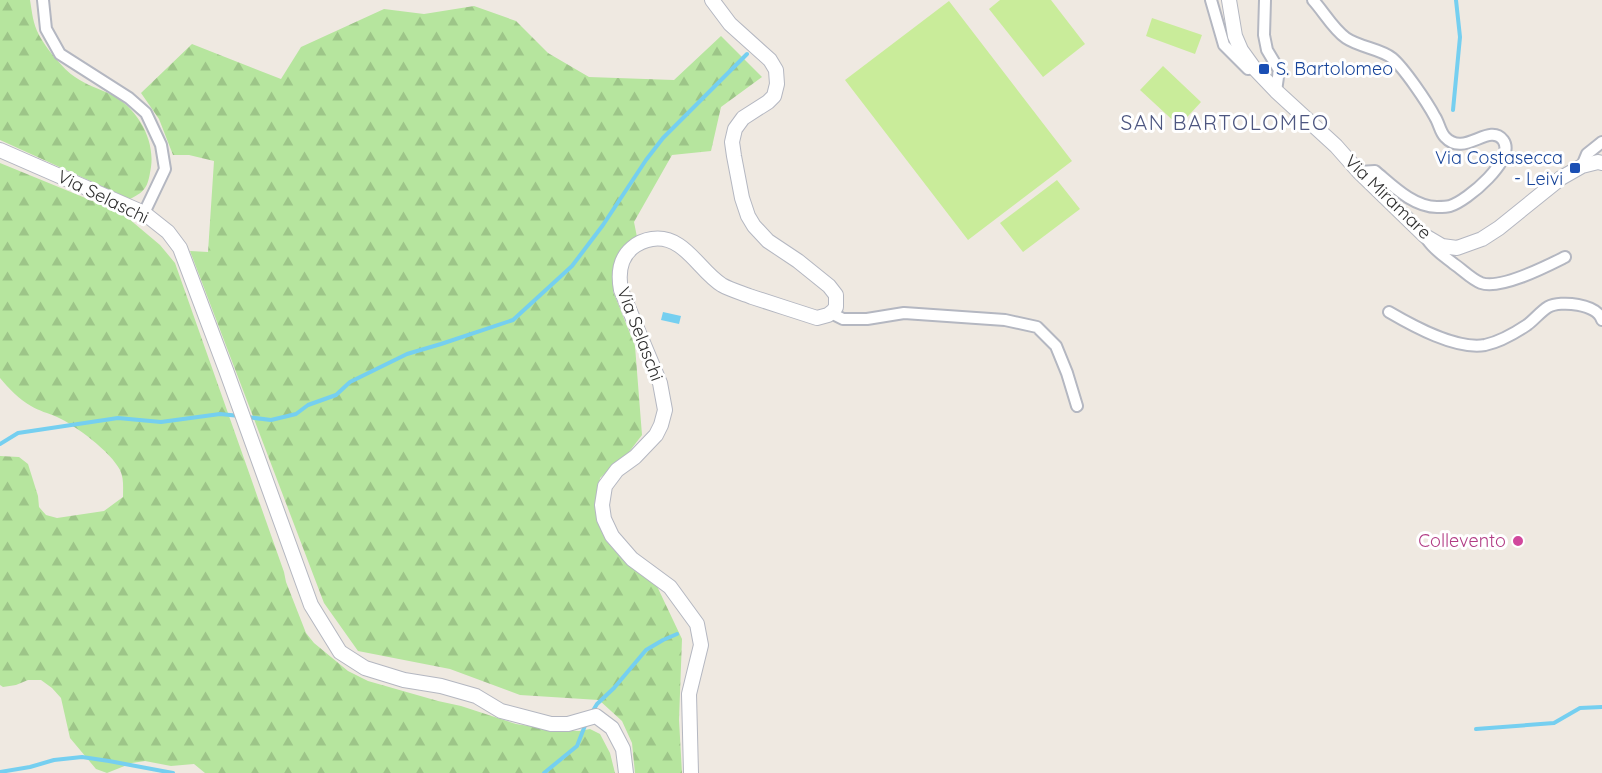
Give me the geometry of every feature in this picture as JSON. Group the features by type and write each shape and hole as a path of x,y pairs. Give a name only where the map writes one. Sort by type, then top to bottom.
{"street":[{"path":"43,0 46,29 60,54 129,98 146,113 161,145 165,169 144,213"},
{"path":"712,0 730,24 770,60 776,70 777,84 774,96 743,118 735,129 732,142 741,198 748,216 768,241 798,261 833,290 837,301 831,313 843,319 867,319 904,313 1005,320 1036,327 1056,346 1077,406"},
{"path":"1211,0 1224,45 1248,69 1254,68"},
{"name":"Via Miramare","path":"1229,0 1234,36 1240,50 1254,68 1336,146 1359,172 1425,236 1442,246 1457,248 1482,239 1561,178 1582,166 1602,163"},
{"path":"1265,0 1264,35 1267,50 1279,70 1276,91"},
{"path":"1313,0 1344,37 1391,57 1436,118 1444,137 1453,142 1465,144 1494,135 1503,139 1506,148 1504,158 1483,184 1451,206 1436,207 1420,204 1375,171 1359,172"},
{"path":"1582,166 1587,154 1602,142"},
{"name":"Via Selaschi","path":"0,150 144,213 168,232 180,248 311,605 340,652 365,668 404,680 441,686 476,696 501,711 551,724 568,724 596,716 612,728 623,749 626,773"},
{"path":"1425,236 1432,247 1474,279 1488,285 1537,271 1565,257"},
{"name":"Via Selaschi","path":"691,773 689,694 701,645 697,624 670,587 632,559 612,536 604,519 602,505 605,486 617,471 635,457 656,435 662,425 665,410 660,383 621,290 618,278 620,266 625,255 633,246 644,240 668,239 678,244 721,285 817,318 831,313"},
{"path":"1389,312 1440,338 1462,344 1484,345 1527,325 1555,304 1585,306 1600,314 1602,320"}],"green space":[{"path":"0,0 30,0 37,31 60,64 79,80 121,101 136,116 147,135 151,156 148,183 140,193 130,199 0,140"},
{"path":"1000,0 1051,0 1085,44 1043,77 989,9"},
{"path":"949,1 1072,161 968,240 845,80"},
{"path":"474,6 516,21 548,53 589,77 674,80 721,36 762,77 721,107 711,151 672,155 634,222 637,237 615,269 613,291 635,346 642,435 629,452 600,478 596,511 606,541 625,562 655,582 682,639 679,720 682,773 635,773 632,743 622,721 599,700 520,695 450,669 358,651 324,603 190,251 208,252 214,161 189,155 173,155 159,119 141,93 192,44 281,79 301,47 384,9 424,14"},
{"path":"1152,18 1202,35 1195,54 1146,36"},
{"path":"1163,66 1201,102 1179,126 1140,90"},
{"path":"0,163 122,213 160,245 175,263 286,582 306,633 314,643 348,671 368,681 461,706 516,724 554,730 590,729 600,734 610,753 615,773 205,773 194,764 171,766 145,761 132,763 107,773 96,769 70,738 61,698 52,688 41,680 28,680 3,687 0,685 0,456 19,457 28,464 39,507 46,515 57,518 104,511 123,497 123,487 120,470 101,447 65,421 27,403 14,394 0,378"},
{"path":"1057,180 1080,209 1023,252 1000,223"}],"water":[{"path":"663,312 681,316 679,324 661,320"}],"waterway":[{"path":"1453,110 1460,37 1456,0"},
{"path":"247,417 271,420 296,414 308,405 336,395 350,382 407,354 513,320 572,266 663,138 747,54"},
{"path":"0,444 18,433 118,418 161,422 220,414 240,416"},
{"path":"591,714 597,704 614,688 646,650 677,634"},
{"path":"1476,729 1554,723 1580,708 1602,707"},
{"path":"544,773 577,746 586,723"},
{"path":"0,772 54,760 82,757 173,773"}],"place":[{"name":"S. Bartolomeo","path":"1264,69"},
{"name":"Via Costasecca - Leivi","path":"1575,168"},
{"name":"Collevento","path":"1518,541"}],"district":[{"name":"SAN BARTOLOMEO","path":"1225,123"}]}
